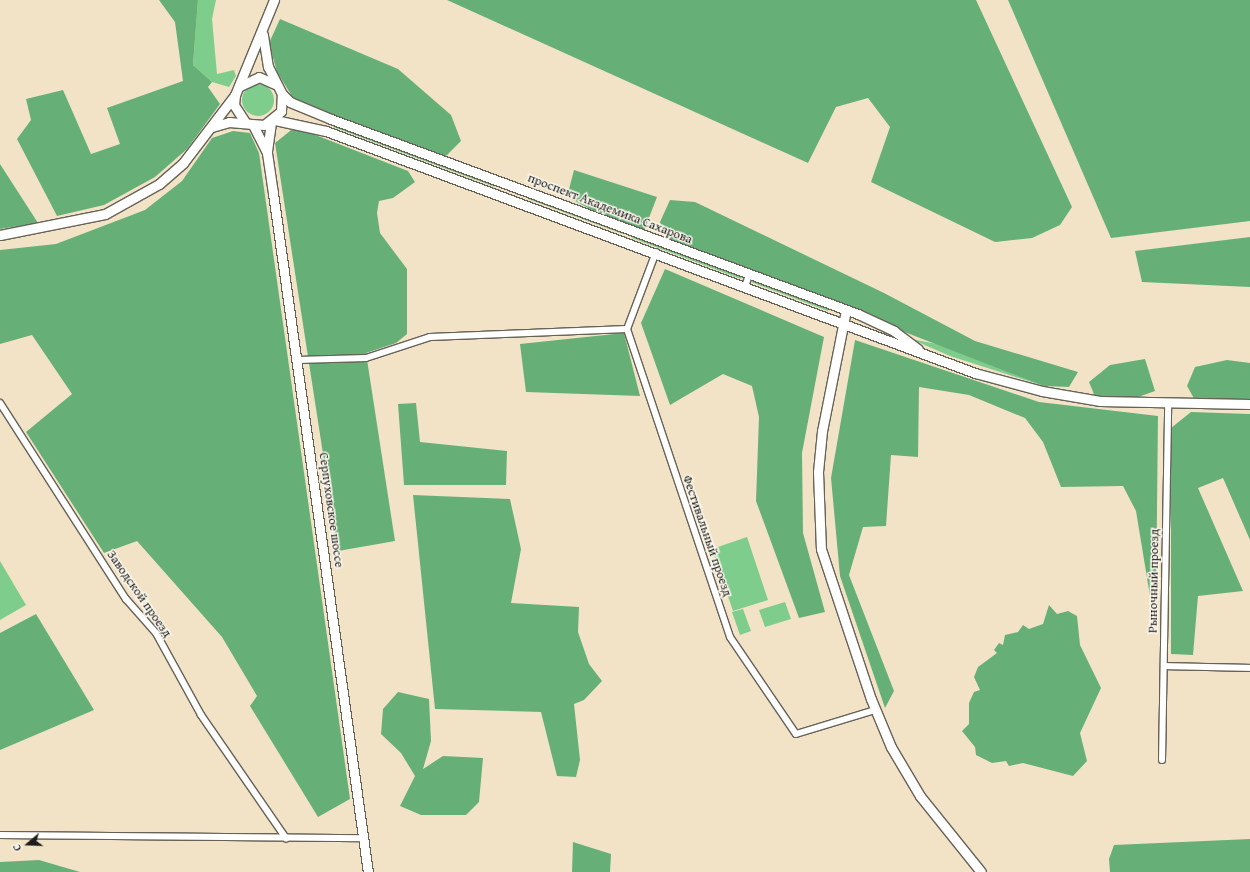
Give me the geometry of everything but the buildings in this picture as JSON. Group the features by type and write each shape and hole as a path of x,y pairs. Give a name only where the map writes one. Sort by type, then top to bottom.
{"street":[{"path":"0,235 78,222 131,202 183,163 212,127 236,91 263,31 274,0"},
{"path":"263,31 268,67 275,84 282,94 281,111 273,121 266,153"},
{"path":"266,153 249,124 234,105 236,91 247,80 259,77 275,84"},
{"name":"проспект Академика Сахарова","path":"282,94 290,102 331,119 525,190 629,231 846,310 894,331 925,355"},
{"path":"326,131 331,119"},
{"path":"212,127 273,121"},
{"name":"проспект Академика Сахарова","path":"273,121 326,131 656,252 841,325 975,373 1042,391 1100,401 1250,404"},
{"name":"Серпуховское шоссе","path":"266,153 297,360 368,872"},
{"path":"521,202 525,190"},
{"path":"626,242 629,231"},
{"path":"297,360 366,358 430,337 627,329 656,252"},
{"path":"745,287 749,275"},
{"path":"846,310 841,325 822,431 818,521 821,549 836,600 875,710 920,796 980,872"},
{"name":"Фестивальный проезд","path":"627,329 730,637 798,734 875,710"},
{"name":"Заводской проезд","path":"0,403 126,599 156,633 201,715 286,838"},
{"name":"Рыночный проезд","path":"1162,760 1168,403"},
{"path":"1164,666 1250,668"},
{"path":"0,835 363,838"}],"green space":[{"path":"159,0 198,0 193,65 212,82 208,87 220,104 187,149 155,177 104,205 57,216 17,139 31,120 26,99 63,90 91,154 120,144 107,108 183,81 175,22"},
{"path":"198,0 216,0 212,19 217,74 234,70 236,76 229,87 212,82 193,65"},
{"path":"447,0 976,0 1072,207 1060,225 1032,238 995,242 871,182 890,127 868,98 836,107 808,163"},
{"path":"1008,0 1250,0 1250,221 1111,238"},
{"path":"280,19 398,69 451,115 461,141 446,156 295,101 277,72 269,43"},
{"path":"255,84 261,84 270,88 274,100 270,112 261,116 255,116 246,112 242,103 242,97 246,88"},
{"path":"334,124 496,184 495,187 333,127"},
{"path":"295,127 408,171 415,182 393,198 379,201 377,213 380,233 407,269 407,334 396,343 366,353 395,541 338,551 275,143"},
{"path":"233,131 250,133 259,153 350,799 318,817 250,706 257,696 222,637 137,541 104,553 26,432 72,394 32,335 0,344 0,250 56,244 145,210 182,181 212,138"},
{"path":"0,164 38,223 0,229"},
{"path":"574,170 657,197 642,236 567,197"},
{"path":"529,196 623,232 623,234 528,199"},
{"path":"670,200 695,202 884,293 975,341 1078,372 1069,387 1044,386 667,240 660,222"},
{"path":"633,236 742,276 741,279 632,238"},
{"path":"1250,237 1250,287 1142,282 1135,251"},
{"path":"665,269 824,337 802,453 803,533 825,612 799,618 756,501 759,417 752,386 723,374 670,405 641,323"},
{"path":"752,280 829,308 828,311 751,282"},
{"path":"624,333 640,396 526,392 520,344"},
{"path":"911,339 942,345 1044,386 950,356"},
{"path":"855,340 1039,402 1158,416 1156,604 1150,596 1136,511 1123,486 1061,487 1043,442 1025,418 969,395 919,387 918,457 891,455 886,526 863,527 849,575 894,691 885,708 840,576 831,478"},
{"path":"1145,359 1155,391 1124,402 1096,399 1089,382 1110,365"},
{"path":"1227,360 1250,363 1250,402 1196,402 1187,386 1195,367"},
{"path":"416,403 420,442 507,451 506,485 404,485 398,404"},
{"path":"1191,412 1250,414 1250,540 1223,478 1198,488 1243,591 1198,596 1193,655 1171,654 1171,428"},
{"path":"413,495 510,499 521,549 511,603 579,607 578,632 589,664 602,681 584,700 574,704 580,760 576,777 557,776 541,712 435,709"},
{"path":"747,537 768,600 733,611 712,549"},
{"path":"0,561 26,605 0,620"},
{"path":"785,602 791,619 765,627 759,610"},
{"path":"1049,605 1057,614 1068,611 1077,616 1080,645 1101,688 1080,733 1087,761 1073,776 1023,763 1009,766 1006,761 992,763 976,755 975,747 962,731 969,724 969,703 974,692 980,690 974,677 978,667 997,653 994,650 999,643 1003,645 1005,635 1018,632 1023,625 1029,629 1043,624"},
{"path":"743,609 751,631 740,635 732,612"},
{"path":"36,614 94,710 0,750 0,633"},
{"path":"398,692 429,699 431,741 423,769 443,756 483,758 479,802 466,815 421,815 400,806 415,776 401,753 381,734 383,709"},
{"path":"1250,839 1250,872 1110,872 1109,859 1114,845"},
{"path":"573,842 611,854 610,872 572,872"},
{"path":"39,860 80,872 0,872 0,862"}]}
